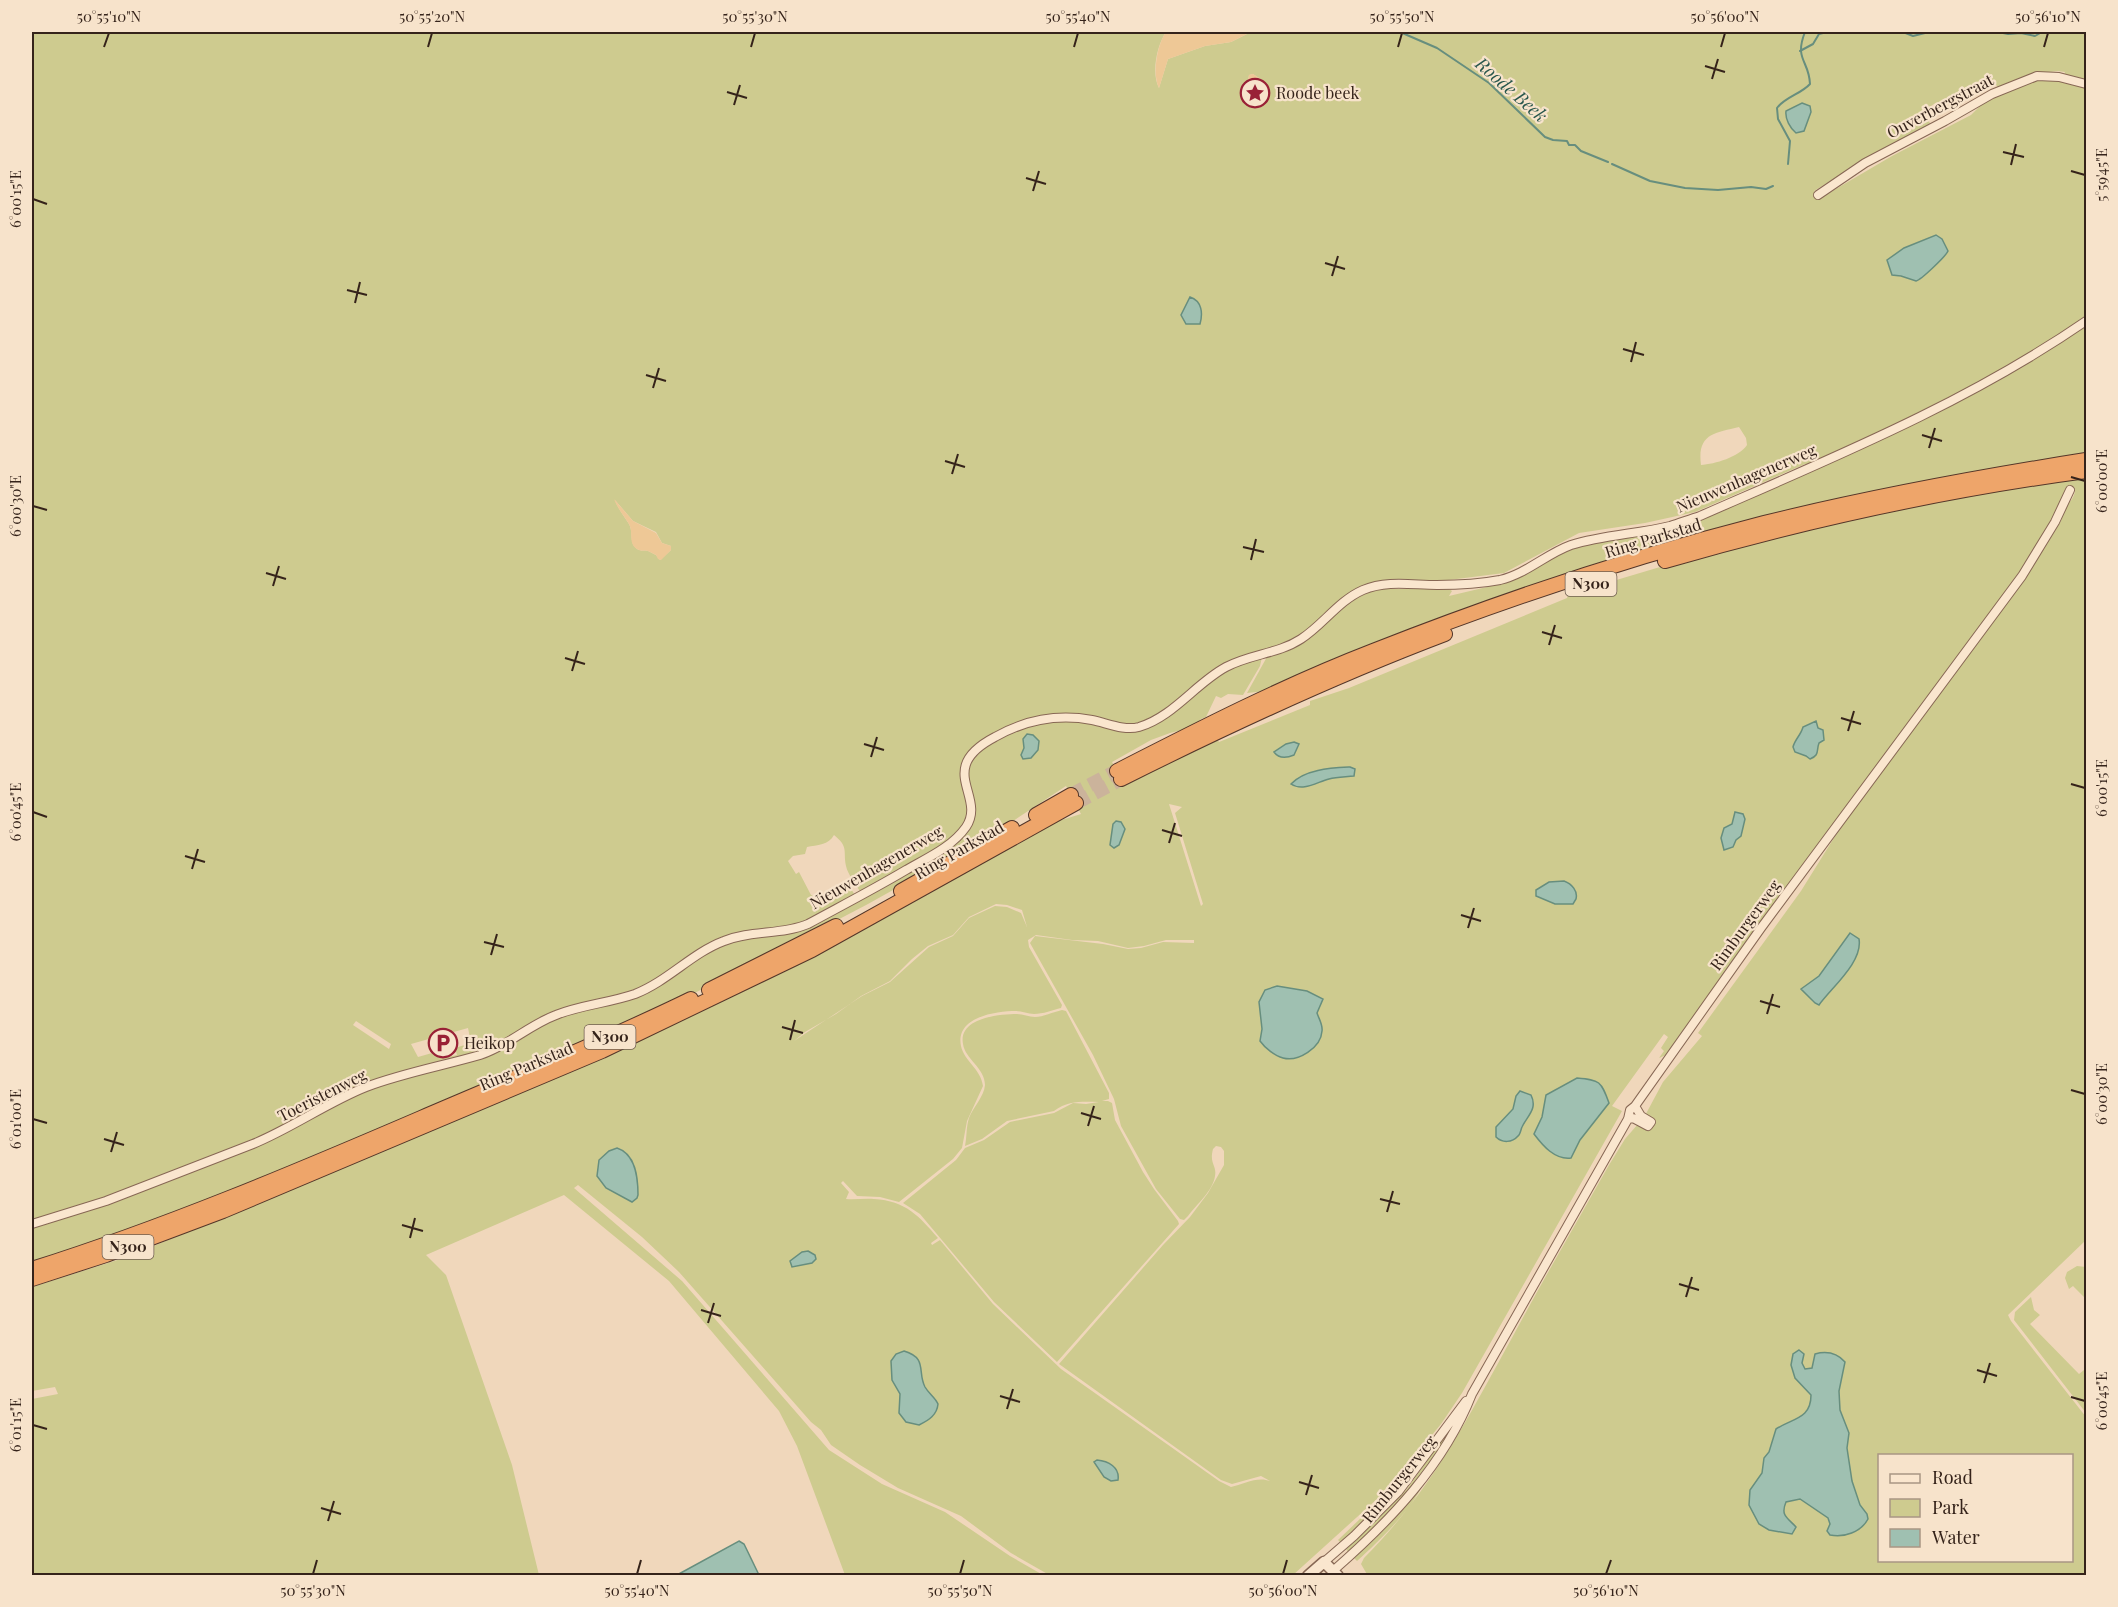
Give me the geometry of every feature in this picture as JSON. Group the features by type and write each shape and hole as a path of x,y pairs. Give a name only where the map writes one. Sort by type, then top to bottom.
{"highway":[{"name":"Ring Parkstad","path":"2086,460 1980,477 1833,507 1712,537 1598,571 1372,652 1247,707 1119,775 1376,660 1614,576 1854,512 1966,490 2086,471"},
{"name":"Ring Parkstad","path":"32,1269 189,1214 606,1039 791,950 1073,799 842,934 734,989 602,1051 224,1211 106,1255 32,1279"}],"street":[{"name":"Ouverbergstraat","path":"1818,195 1865,163 1992,94 2037,76 2059,77 2086,84"},
{"name":"Nieuwenhagenerweg","path":"689,962 716,944 731,939 788,930 808,924 943,848 964,829 970,818 964,774 968,758 983,744 1009,730 1037,721 1063,717 1129,728 1141,726 1160,716 1230,665 1287,646 1302,638 1340,604 1365,590 1392,584 1471,584 1501,579 1520,573 1566,547 1588,540 1669,526 1700,516 1917,419 2035,356 2086,321"},
{"name":"Rimburgerweg","path":"1324,1562 1398,1492 1472,1394 1628,1119 1630,1110 1761,928 2022,576 2055,522 2070,490"},
{"name":"Toeristenweg","path":"32,1224 106,1201 275,1135 364,1088 479,1055 501,1046 557,1014 636,993 662,980 689,962"},
{"path":"1628,1119 1633,1118 1650,1124 1635,1106"},
{"name":"Rimburgerweg","path":"1333,1574 1397,1510 1447,1443 1465,1413 1472,1394"},
{"path":"1308,1575 1324,1562 1333,1574"}],"green space":[{"path":"32,32 1166,32 1160,44 1155,67 1159,88 1168,59 1205,46 1231,42 1251,32 2086,32 2086,452 1853,499 1681,543 1580,573 1500,602 1451,616 1266,691 1247,693 1268,655 1301,642 1358,597 1378,589 1449,589 1452,591 1449,596 1487,587 1515,577 1562,551 1605,538 1660,530 1707,515 1808,466 1805,464 1695,512 1645,523 1579,533 1504,573 1433,582 1388,581 1368,586 1341,600 1301,635 1279,646 1221,666 1157,715 1140,723 1131,725 1083,715 1054,715 1021,722 988,736 965,758 961,778 967,805 967,819 945,844 861,893 847,869 844,846 839,839 834,835 826,843 807,847 805,854 793,856 788,861 796,874 799,872 811,895 825,895 847,883 855,895 802,923 739,933 720,939 645,986 647,991 706,953 739,939 811,926 945,851 962,837 972,820 973,802 968,776 971,760 991,742 1018,729 1048,722 1079,721 1121,730 1138,730 1171,714 1225,671 1262,657 1260,666 1243,695 1228,694 1221,698 1216,696 1206,717 1193,727 1151,740 1112,762 1124,784 1215,737 1219,742 1310,705 1310,701 1349,688 1567,598 1568,595 1695,557 1824,524 1955,496 2086,474 2086,1240 2008,1315 2086,1417 2086,1575 1368,1576 1361,1564 1410,1506 1447,1452 1625,1139 1638,1124 1640,1125 1663,1082 1702,1036 1698,1033 1801,891 1837,833 2034,565 2061,521 2065,506 2074,496 2075,491 2072,490 2064,494 2060,502 2062,504 2021,572 1666,1055 1659,1058 1664,1051 1661,1048 1668,1037 1664,1034 1612,1106 1622,1111 1462,1393 1441,1424 1388,1489 1293,1575 1051,1576 1011,1553 961,1516 898,1488 831,1445 821,1430 811,1422 679,1272 642,1237 578,1185 574,1188 682,1281 829,1450 882,1484 945,1512 1010,1556 1043,1575 845,1575 797,1446 779,1411 669,1281 564,1195 426,1255 446,1275 512,1465 539,1575 32,1575 32,1399 58,1394 55,1387 32,1391 32,1287 130,1256 535,1084 684,1017 817,951 955,877 1042,826 1081,814 1066,786 995,833 868,904 746,968 649,1015 537,1065 216,1200 135,1230 32,1262","holes":["2058,71 2065,72 2063,78 2046,78 2019,85 1989,97 1971,115 1892,156 1817,200 1814,191 1855,166 1932,126 1925,116 1928,108 1934,104 1994,81 1998,88 2020,78","1253,74 1262,80 1264,92 1269,96 1267,98 1256,97 1247,100 1249,75","1936,235 1943,241 1947,250 1945,256 1916,281 1892,275 1887,261 1904,248","1190,297 1201,308 1200,324 1186,324 1181,315","1739,427 1746,438 1747,445 1726,459 1701,465 1700,455 1705,441 1715,433","615,500 633,521 656,532 662,543 671,546 671,550 660,560 656,555 636,548 632,542 629,524","1294,742 1299,744 1294,755 1289,757 1278,756 1274,752 1286,744","1169,804 1182,807 1175,813 1203,904 1201,906","996,904 1022,910 1027,927 1021,913 1007,907 995,906 969,918 953,936 929,947 890,982 850,1004 890,981 928,946 953,935 969,917","1036,935 1098,941 1128,948 1166,940 1194,940 1194,943 1163,942 1128,949 1035,936 1030,943 1093,1055 1114,1099 1121,1126 1156,1189 1180,1219 1184,1220 1188,1216 1214,1182 1213,1149 1216,1146 1221,1147 1224,1151 1224,1165 1208,1193 1190,1217 1059,1364 1221,1480 1232,1484 1261,1476 1270,1481 1256,1480 1231,1487 1219,1481 1061,1369 993,1304 940,1240 932,1245 931,1243 938,1238 911,1211 885,1200 846,1199 849,1192 841,1183 843,1181 857,1196 880,1197 899,1202 953,1159 962,1148 967,1121 983,1086 982,1080 965,1056 961,1046 964,1028 970,1022 988,1014 1016,1011 1037,1014 1061,1008 1062,1005 1029,947 1028,940","826,1020 794,1041 805,1032","356,1021 391,1044 389,1049 353,1025","468,1028 471,1043 455,1048 457,1055 448,1057 446,1049 418,1057 411,1044","617,1148 628,1155 635,1167 637,1198 632,1201 606,1188 597,1176 599,1160 609,1151"]},
{"path":"1062,1010 1066,1011 1109,1093 1109,1099 1102,1101 1112,1103 1115,1120 1143,1172 1179,1224 1057,1362 994,1302 920,1214 903,1203 956,1160 965,1148 984,1140 1010,1122 1054,1113 1073,1103 1099,1102 1071,1103 1054,1111 1007,1121 982,1139 965,1146 969,1118 983,1094 985,1085 982,1074 967,1054 963,1044 963,1035 967,1028 981,1019 1000,1015 1017,1014 1038,1017"},
{"path":"2077,1266 2086,1267 2086,1299 2073,1286 2069,1289 2065,1278 2067,1272"},
{"path":"2031,1297 2034,1310 2040,1315 2030,1324 2079,1374 2084,1370 2086,1373 2086,1413 2014,1320 2015,1312"},
{"path":"1452,1426 1451,1431 1415,1484 1350,1554 1346,1549 1407,1489"},
{"path":"1423,1453 1391,1494 1341,1543 1338,1540 1386,1494"},
{"path":"1425,1480 1404,1513 1357,1561 1353,1557"}],"sand":[{"path":"1166,32 1251,32 1231,42 1205,46 1168,59 1159,88 1156,60"},
{"path":"1253,74 1262,80 1264,92 1269,96 1267,98 1262,97 1260,100 1256,97 1247,100 1249,75"},
{"path":"614,499 633,521 656,533 662,543 671,546 671,550 661,560 648,551 635,548 629,524"}],"water":[{"path":"1802,103 1810,106 1811,112 1804,131 1796,133 1788,123 1786,111"},
{"path":"1936,235 1942,239 1948,251 1928,272 1916,281 1892,275 1887,260 1904,248"},
{"path":"1190,297 1197,301 1201,308 1200,324 1186,324 1181,315"},
{"path":"1816,721 1818,728 1823,730 1824,740 1819,743 1816,754 1810,759 1795,752 1793,747 1803,727"},
{"path":"1027,734 1033,735 1039,741 1038,750 1031,758 1023,759 1021,755 1024,748 1023,739"},
{"path":"1294,742 1299,744 1294,755 1283,757 1274,752 1286,744"},
{"path":"1350,767 1355,769 1354,776 1329,779 1305,787 1291,784 1311,772"},
{"path":"1735,812 1743,814 1745,819 1741,836 1733,847 1724,850 1721,838 1724,828 1732,824"},
{"path":"1116,821 1121,822 1125,829 1119,845 1114,848 1110,845 1113,824"},
{"path":"1564,881 1575,891 1576,899 1573,904 1555,904 1536,896 1536,890 1549,882"},
{"path":"1850,933 1859,939 1856,956 1852,965 1819,1005 1801,989 1819,976"},
{"path":"1277,986 1307,991 1323,999 1317,1013 1322,1026 1321,1037 1313,1048 1302,1056 1283,1058 1267,1049 1260,1041 1262,1029 1259,1002 1265,990"},
{"path":"1577,1078 1599,1083 1609,1103 1580,1140 1571,1158 1565,1158 1550,1151 1534,1134 1542,1117 1546,1095"},
{"path":"1520,1091 1531,1095 1533,1108 1516,1138 1510,1141 1501,1140 1496,1137 1496,1127 1513,1109 1516,1096"},
{"path":"617,1148 628,1155 635,1167 638,1195 632,1202 606,1188 597,1176 599,1160 609,1151"},
{"path":"808,1251 815,1255 816,1259 812,1263 792,1267 790,1261 802,1252"},
{"path":"1799,1350 1804,1354 1802,1363 1805,1369 1812,1368 1815,1354 1819,1353 1835,1355 1845,1362 1839,1391 1840,1410 1849,1433 1847,1448 1852,1481 1860,1505 1868,1519 1857,1531 1846,1535 1830,1535 1827,1531 1830,1524 1828,1518 1800,1499 1786,1502 1784,1507 1784,1514 1796,1527 1792,1534 1769,1530 1759,1524 1749,1505 1750,1490 1762,1473 1764,1458 1769,1452 1776,1429 1800,1417 1808,1409 1810,1403 1811,1395 1795,1378 1791,1365 1793,1354"},
{"path":"904,1351 916,1357 925,1387 938,1404 932,1417 919,1425 906,1422 899,1413 900,1394 892,1380 891,1361 896,1354"},
{"path":"1097,1460 1115,1468 1118,1480 1111,1481 1104,1477 1094,1462"},
{"path":"739,1541 744,1544 759,1575 677,1575"}],"waterway":[{"name":"Roode Beek","path":"1400,32 1437,48 1489,83 1545,137 1567,141 1569,145 1575,145 1581,151 1608,162"},
{"name":"Roode Beek","path":"1788,164 1790,141 1778,119 1777,108 1810,84 1801,54 1805,32"},
{"path":"1800,51 1813,44 1819,34 1827,32"},
{"name":"Roode Beek","path":"1903,32 1913,36 1929,32"},
{"name":"Roode Beek","path":"1998,32 2035,36 2042,32"},
{"name":"Roode Beek","path":"1612,164 1650,181 1685,188 1718,190 1751,187 1766,189 1773,186"}],"tunnel":[{"path":"1071,795 1117,771"},
{"path":"1076,803 1121,779"}],"place":[{"name":"Roode beek","path":"1255,93"},
{"name":"Heikop","path":"443,1043"}]}
